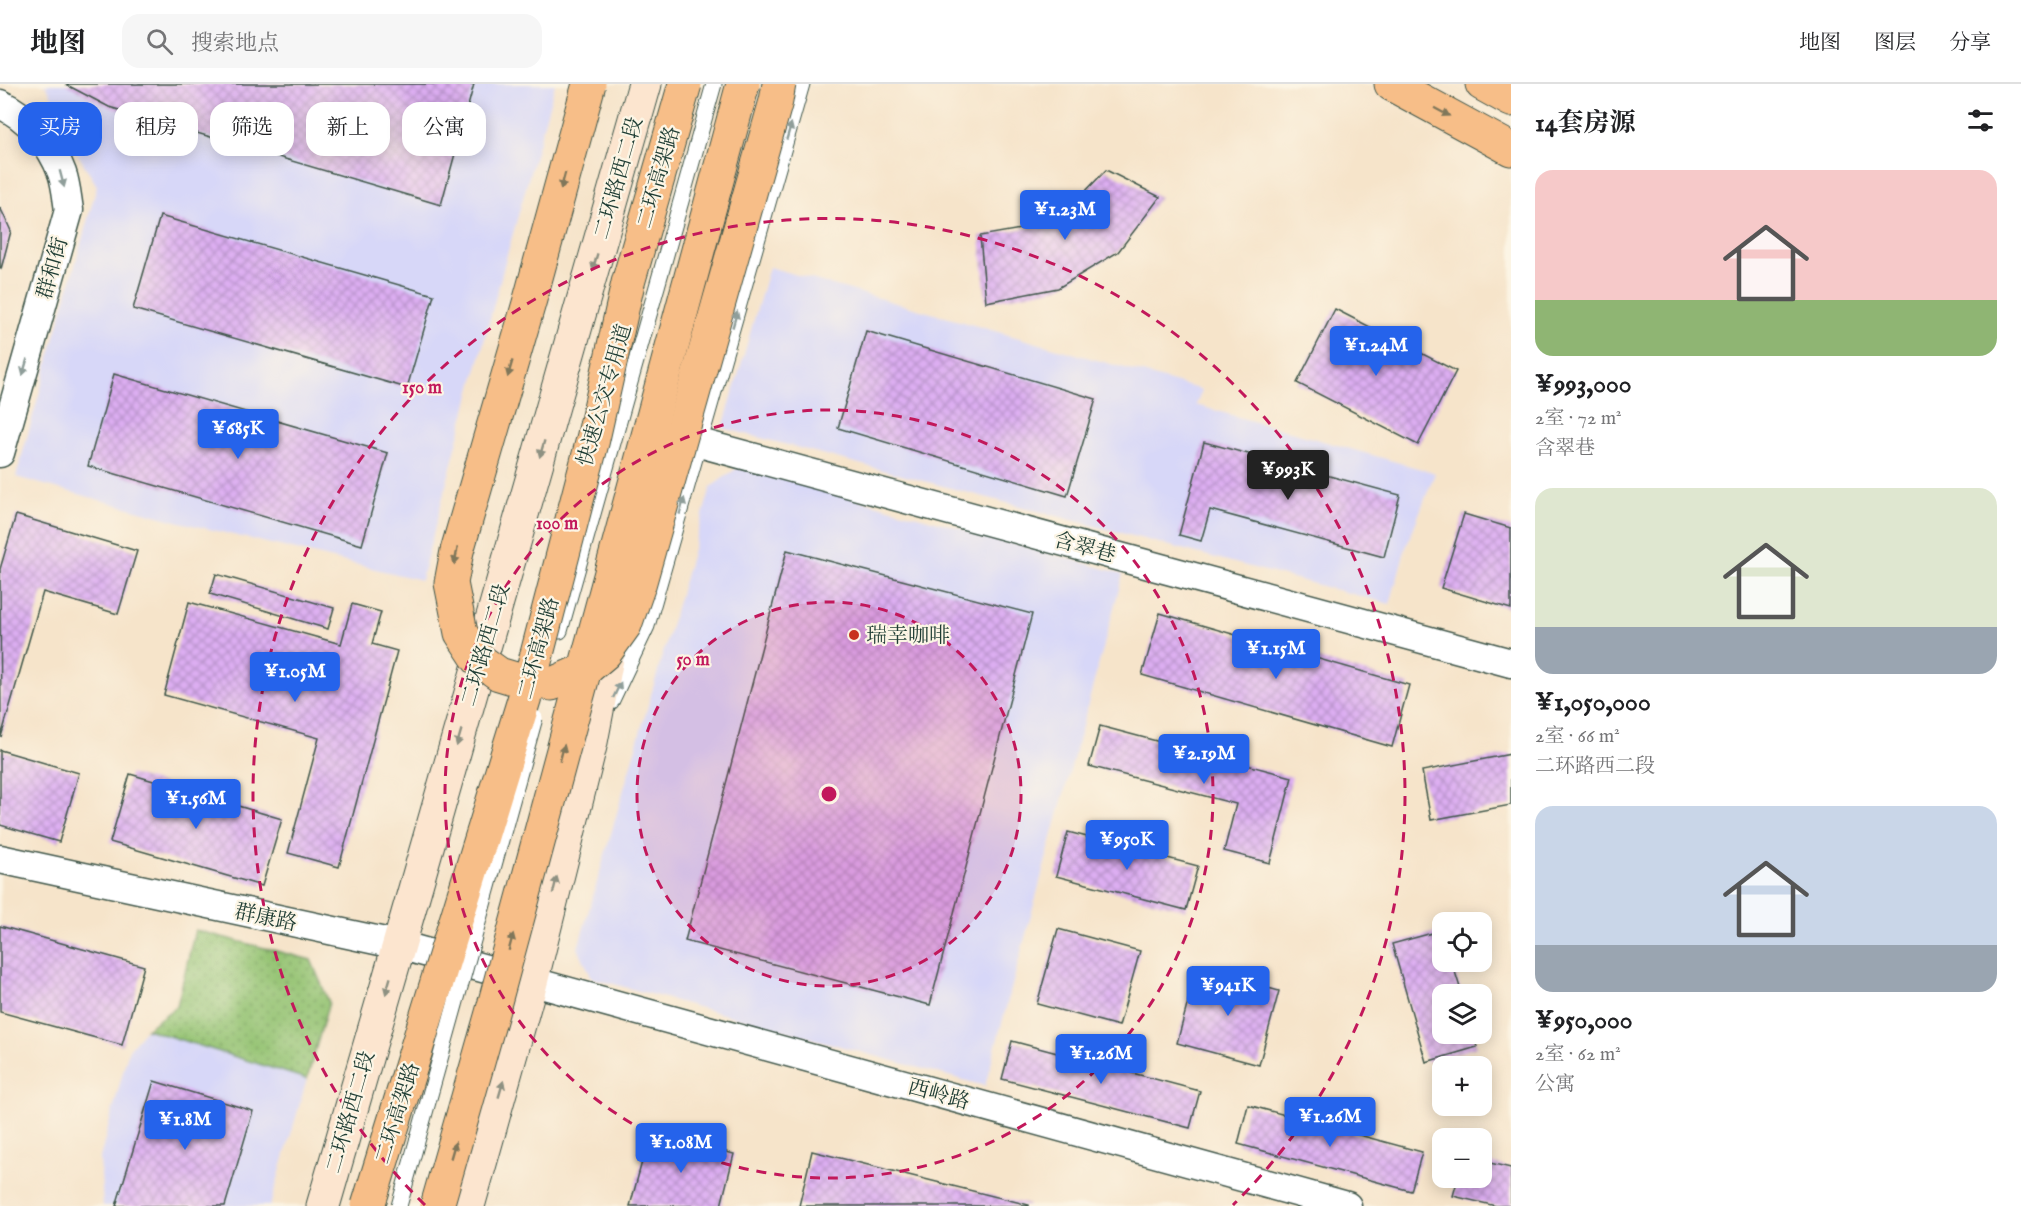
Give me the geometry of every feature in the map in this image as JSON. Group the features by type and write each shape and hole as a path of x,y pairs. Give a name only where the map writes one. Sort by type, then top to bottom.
{"main road":[{"path":"589,84 529,303 457,551 451,583 461,633 478,659 500,674 519,680 552,684 586,669 605,653 625,625 639,585 779,84"},
{"name":"二环路西二段","path":"323,1206 645,84"},
{"name":"二环高架路","path":"368,1206 531,677 593,439 628,283 686,84"},
{"path":"437,1206 498,990 743,84"},
{"path":"468,1206 531,982 591,742 627,549 754,84"},
{"path":"1391,84 1511,149"},
{"path":"1482,84 1511,100"}],"street":[{"name":"群和街","path":"0,104 16,112 46,142 62,174 69,210 0,453"},
{"name":"含翠巷","path":"659,432 1511,663"},
{"name":"群康路","path":"0,860 399,945 531,982"},
{"name":"西岭路","path":"531,982 1347,1206"}],"lane":[{"name":"快速公交专用道","path":"555,648 714,84"},
{"path":"591,742 647,626 802,84"},
{"path":"399,1206 548,672"}],"shaded area":[{"path":"43,84 555,84 505,262 421,580 180,522 16,477 97,186 79,156 102,156 102,102 54,102 47,86"},
{"path":"769,267 1202,390 1196,405 1435,473 1405,550 1390,604 723,428"},
{"path":"740,466 1123,574 985,1086 592,978 578,948 711,487"},
{"path":"146,1029 307,1079 270,1206 103,1206 100,1158 129,1049"}],"green space":[{"path":"195,930 311,960 329,1002 307,1079 146,1029 177,1006"}],"building":[{"path":"65,84 474,84 469,102 402,102 402,156 454,156 441,205 275,156 294,156 294,102 210,102 210,137 198,133 198,102 114,102 114,108"},
{"path":"1106,170 1160,197 1118,252 1058,288 986,302 980,236 1055,223"},
{"path":"0,207 11,231 1,269 0,268"},
{"path":"160,216 434,295 407,388 133,309"},
{"path":"1335,309 1456,371 1418,445 1297,383"},
{"path":"866,331 1096,399 1067,496 838,428"},
{"path":"114,374 388,453 362,545 88,466"},
{"path":"1204,442 1400,495 1384,557 1210,510 1201,541 1179,535"},
{"path":"1464,514 1511,528 1511,609 1441,588"},
{"path":"16,515 137,551 118,614 43,592 1,737 0,569"},
{"path":"787,550 1032,614 930,1005 685,941"},
{"path":"216,574 334,608 328,629 210,594"},
{"path":"189,602 341,644 352,604 381,612 372,644 397,651 339,867 288,853 319,738 164,695"},
{"path":"1160,613 1409,685 1392,747 1142,675"},
{"path":"1100,726 1292,777 1270,863 1224,851 1236,804 1089,766"},
{"path":"0,750 79,773 59,842 0,825"},
{"path":"1511,754 1511,805 1431,820 1422,771"},
{"path":"130,774 282,819 262,886 110,842"},
{"path":"1068,832 1198,866 1186,910 1056,876"},
{"path":"0,926 144,966 122,1045 0,1012"},
{"path":"1058,929 1140,951 1119,1026 1037,1004"},
{"path":"1432,933 1432,972 1455,972 1459,984 1432,984 1432,1044 1476,1044 1477,1047 1446,1056 1432,1056 1432,1060 1426,1062 1392,944"},
{"path":"1197,968 1279,991 1259,1065 1177,1043"},
{"path":"1012,1041 1200,1091 1190,1128 1002,1079"},
{"path":"154,1081 253,1111 225,1206 116,1206"},
{"path":"1248,1105 1422,1152 1411,1191 1238,1144"},
{"path":"650,1132 734,1154 721,1206 630,1206"},
{"path":"812,1151 1029,1205 1029,1206 799,1206"},
{"path":"1492,1163 1511,1168 1511,1206 1496,1206 1453,1196 1455,1188 1492,1188"}],"place":[{"name":"瑞幸咖啡","path":"854,635"}]}
